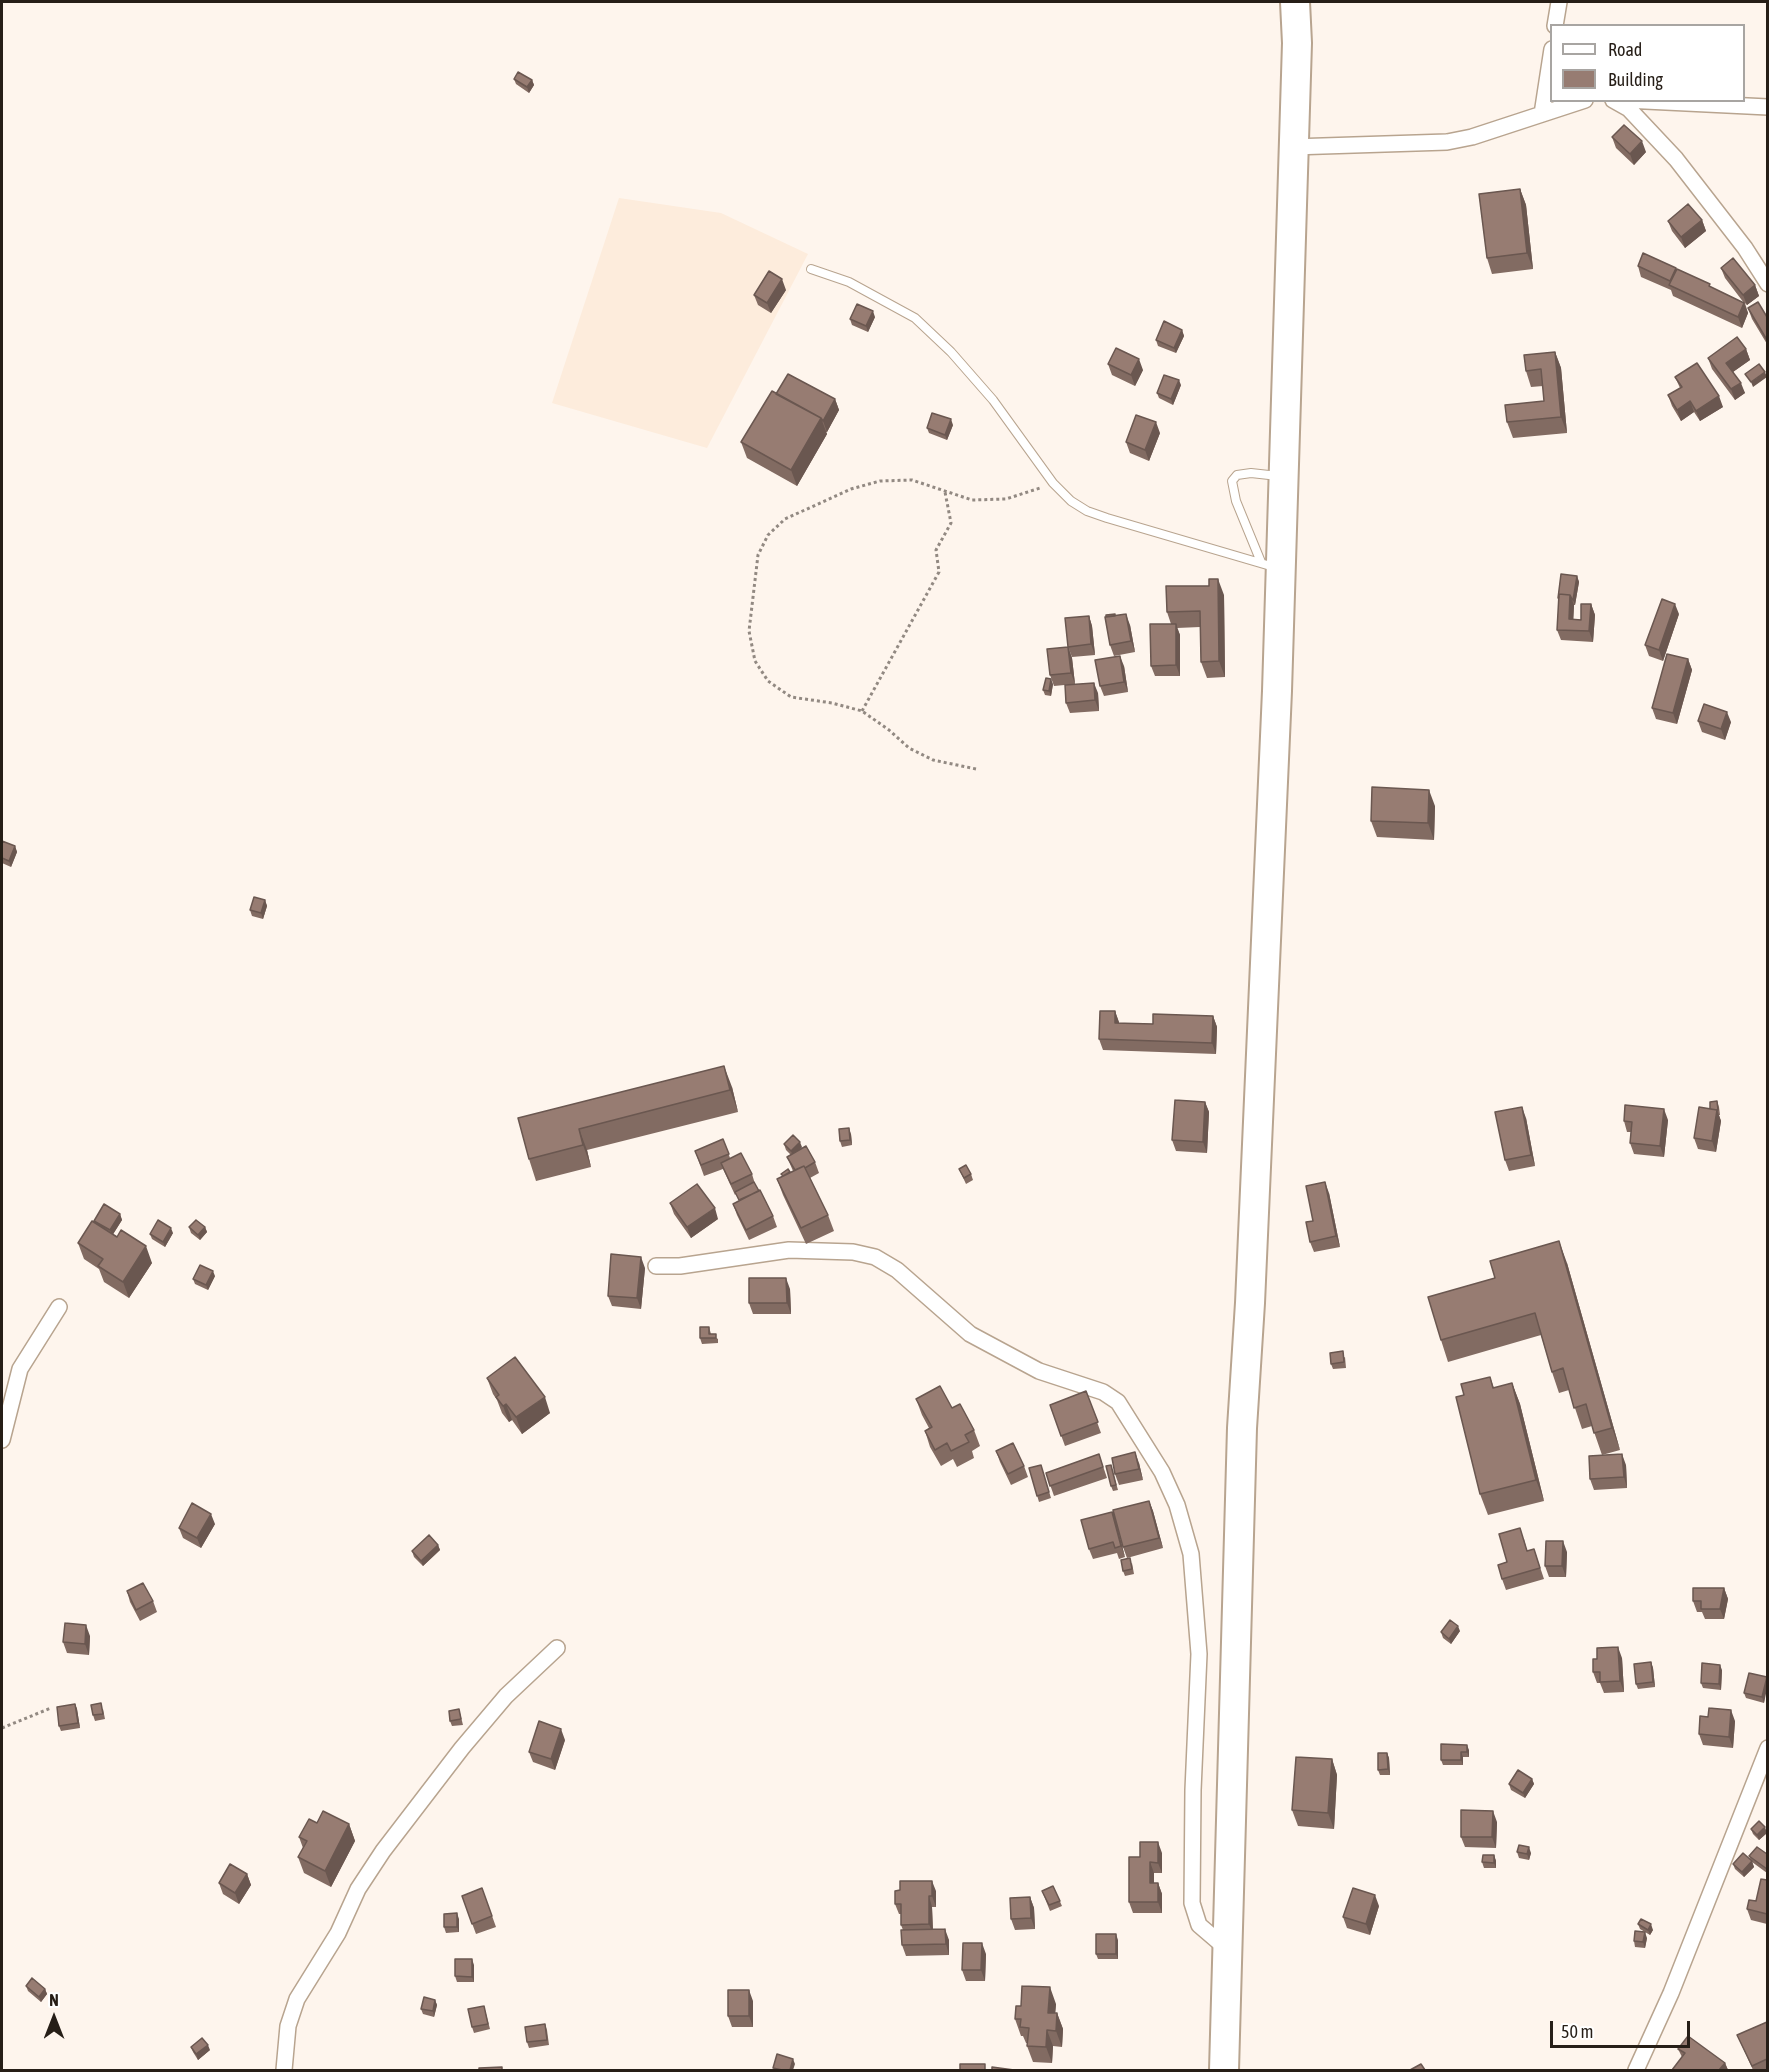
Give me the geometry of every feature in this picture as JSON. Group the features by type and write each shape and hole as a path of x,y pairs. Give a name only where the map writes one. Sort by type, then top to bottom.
{"highway":[{"path":"1224,2070 1242,1428 1251,1291 1271,566 1284,477 1292,147 1297,43 1295,2"}],"street":[{"path":"1555,24 1559,2"},
{"path":"1542,114 1550,56"},
{"path":"1292,147 1447,141 1472,137 1579,102"},
{"path":"1617,102 1629,109 1676,159 1745,248 1767,284"},
{"path":"1665,102 1767,107"},
{"path":"656,1266 680,1266 789,1250 853,1252 875,1257 897,1270 970,1335 1040,1371 1103,1392 1118,1402 1162,1472 1178,1505 1191,1554 1200,1654 1193,1790 1192,1903 1199,1924 1227,1949"},
{"path":"2,1440 20,1369 59,1307"},
{"path":"284,2070 288,2026 297,1999 338,1934 358,1889 383,1851 462,1748 506,1696 557,1648"},
{"path":"1636,2070 1671,1993 1767,1748"}],"lane":[{"path":"811,268 849,282 915,318 951,352 993,400 1053,483 1071,501 1087,511 1271,566"},
{"path":"1271,566 1236,501 1232,479 1237,475 1251,473 1284,477"}],"path":[{"path":"976,769 933,760 909,748 862,711 832,703 791,697 768,681 755,661 750,631 758,555 768,535 785,519 851,489 880,482 912,480 972,500 1006,499 1053,483"},
{"path":"862,711 939,572 936,550 951,523 945,491"},
{"path":"2,1728 51,1708"}],"shaded area":[{"path":"619,198 721,213 808,254 707,448 552,403"}],"building":[{"path":"518,72 532,80 527,87 514,79"},
{"path":"1624,125 1642,141 1630,154 1612,137"},
{"path":"1520,189 1527,253 1487,258 1479,194"},
{"path":"1688,204 1702,220 1681,237 1668,221"},
{"path":"1643,253 1676,268 1670,281 1638,266"},
{"path":"1733,258 1755,285 1743,295 1721,268"},
{"path":"1677,269 1744,303 1738,317 1669,285"},
{"path":"769,271 782,279 767,303 754,295"},
{"path":"1758,302 1767,317 1767,340 1748,308"},
{"path":"857,304 873,311 866,326 850,319"},
{"path":"1164,321 1182,330 1174,348 1156,340"},
{"path":"1737,337 1746,349 1726,363 1741,383 1731,389 1708,358"},
{"path":"1116,348 1139,359 1131,375 1108,364"},
{"path":"1555,352 1561,417 1507,422 1505,405 1544,401 1541,369 1526,371 1524,355"},
{"path":"1697,363 1719,396 1696,411 1690,401 1677,410 1668,395 1682,387 1675,377"},
{"path":"1759,364 1765,372 1751,382 1745,374"},
{"path":"788,374 835,399 823,421 776,394"},
{"path":"1164,375 1179,380 1171,399 1157,393"},
{"path":"772,391 821,418 791,470 741,442"},
{"path":"932,413 951,419 945,435 927,428"},
{"path":"1136,415 1156,422 1145,450 1126,442"},
{"path":"1561,574 1577,576 1573,600 1570,595 1559,594 1558,598"},
{"path":"1209,579 1218,579 1219,661 1201,662 1200,611 1167,612 1166,586 1209,586"},
{"path":"1559,594 1570,595 1569,619 1581,620 1581,604 1591,604 1589,631 1557,630"},
{"path":"1662,599 1675,604 1659,650 1645,645"},
{"path":"1126,614 1131,641 1110,645 1105,617"},
{"path":"1089,616 1091,644 1068,647 1065,618"},
{"path":"1150,624 1176,624 1176,665 1151,666"},
{"path":"1068,647 1071,673 1050,675 1047,649"},
{"path":"1667,654 1688,659 1673,713 1652,708"},
{"path":"1120,656 1124,682 1100,686 1095,660"},
{"path":"1046,678 1051,679 1049,691 1043,690"},
{"path":"1094,683 1095,700 1066,703 1065,685"},
{"path":"1704,704 1727,712 1721,729 1698,721"},
{"path":"1372,787 1429,790 1428,823 1371,821"},
{"path":"2,841 15,846 9,861 2,858"},
{"path":"254,897 265,900 261,913 250,910"},
{"path":"1100,1011 1115,1011 1115,1023 1153,1024 1153,1014 1213,1016 1212,1043 1099,1039"},
{"path":"724,1066 730,1090 579,1129 583,1145 529,1159 518,1118"},
{"path":"1175,1100 1205,1102 1203,1142 1172,1140"},
{"path":"1717,1101 1718,1110 1710,1109 1710,1102"},
{"path":"1625,1105 1664,1109 1660,1146 1630,1143 1632,1122 1624,1121"},
{"path":"1522,1107 1531,1155 1505,1160 1495,1112"},
{"path":"1699,1107 1717,1110 1712,1141 1694,1138"},
{"path":"849,1128 850,1140 840,1141 839,1129"},
{"path":"793,1135 800,1142 791,1151 784,1144"},
{"path":"723,1139 729,1154 701,1165 695,1151"},
{"path":"806,1146 815,1162 805,1168 804,1166 795,1170 787,1157"},
{"path":"741,1153 752,1174 731,1184 721,1163"},
{"path":"966,1165 971,1174 964,1178 959,1169"},
{"path":"804,1166 828,1215 801,1228 777,1179"},
{"path":"788,1169 790,1172 783,1176 781,1174"},
{"path":"754,1182 759,1191 739,1200 735,1192"},
{"path":"1325,1182 1336,1236 1310,1242 1306,1222 1313,1221 1306,1186"},
{"path":"697,1184 715,1208 687,1227 670,1203"},
{"path":"760,1190 773,1216 746,1230 733,1204"},
{"path":"104,1204 120,1214 110,1230 94,1221"},
{"path":"158,1220 171,1228 163,1242 150,1234"},
{"path":"196,1220 205,1227 198,1235 189,1227"},
{"path":"92,1221 117,1237 121,1230 146,1246 123,1282 98,1266 103,1259 78,1243"},
{"path":"1559,1241 1612,1428 1594,1433 1586,1404 1574,1408 1563,1368 1552,1372 1535,1313 1441,1340 1428,1297 1495,1278 1490,1261"},
{"path":"611,1254 641,1257 637,1298 608,1296"},
{"path":"200,1265 213,1271 206,1285 193,1279"},
{"path":"749,1278 786,1278 787,1303 749,1303"},
{"path":"700,1327 709,1327 709,1334 716,1334 716,1338 700,1338"},
{"path":"1343,1351 1344,1362 1331,1364 1330,1353"},
{"path":"515,1357 545,1397 516,1417 506,1404 503,1406 496,1397 499,1395 487,1378"},
{"path":"1490,1377 1493,1388 1512,1383 1536,1480 1480,1494 1456,1397 1464,1395 1461,1384"},
{"path":"940,1386 952,1408 960,1404 974,1430 965,1435 969,1442 951,1451 947,1443 935,1450 925,1431 932,1427 916,1399"},
{"path":"1086,1391 1098,1422 1061,1436 1050,1405"},
{"path":"1013,1443 1024,1466 1008,1474 996,1451"},
{"path":"1135,1452 1139,1469 1115,1474 1112,1458"},
{"path":"1099,1454 1103,1467 1050,1486 1046,1473"},
{"path":"1622,1454 1624,1477 1590,1479 1589,1456"},
{"path":"1041,1465 1049,1492 1037,1496 1029,1468"},
{"path":"1111,1465 1116,1485 1111,1486 1106,1466"},
{"path":"1149,1501 1159,1538 1123,1547 1113,1510"},
{"path":"192,1503 211,1514 197,1538 179,1528"},
{"path":"1112,1512 1121,1546 1115,1548 1113,1542 1089,1549 1081,1520"},
{"path":"1520,1528 1527,1551 1534,1549 1540,1568 1502,1579 1498,1565 1507,1562 1499,1534"},
{"path":"429,1535 438,1545 421,1561 412,1551"},
{"path":"1546,1541 1563,1541 1562,1566 1545,1566"},
{"path":"1130,1558 1132,1569 1123,1571 1121,1560"},
{"path":"143,1583 153,1601 136,1610 127,1591"},
{"path":"1693,1588 1724,1588 1720,1609 1701,1609 1701,1601 1693,1601"},
{"path":"1450,1620 1458,1626 1449,1639 1441,1632"},
{"path":"65,1623 86,1625 85,1644 63,1642"},
{"path":"1618,1647 1620,1681 1600,1682 1600,1672 1593,1672 1593,1659 1597,1659 1597,1648"},
{"path":"1651,1662 1653,1682 1636,1684 1634,1664"},
{"path":"1702,1663 1720,1665 1719,1684 1701,1683"},
{"path":"1749,1673 1767,1677 1762,1697 1744,1693"},
{"path":"101,1703 103,1714 93,1715 91,1705"},
{"path":"75,1704 78,1723 59,1726 57,1707"},
{"path":"1709,1708 1731,1710 1729,1737 1699,1734 1700,1716 1708,1717"},
{"path":"459,1709 461,1719 450,1721 449,1711"},
{"path":"539,1721 561,1729 551,1759 529,1752"},
{"path":"1441,1744 1467,1745 1467,1752 1461,1752 1461,1760 1441,1760"},
{"path":"1378,1753 1387,1753 1388,1769 1378,1770"},
{"path":"1296,1757 1332,1759 1328,1813 1292,1810"},
{"path":"1518,1770 1532,1779 1523,1793 1509,1784"},
{"path":"1461,1810 1493,1811 1492,1837 1461,1837"},
{"path":"323,1811 349,1824 325,1871 298,1857 307,1841 299,1837 309,1819 317,1823"},
{"path":"1759,1821 1765,1827 1757,1835 1751,1829"},
{"path":"1140,1842 1158,1842 1158,1863 1150,1862 1150,1883 1158,1883 1158,1902 1129,1902 1129,1857 1140,1857"},
{"path":"1519,1845 1529,1847 1527,1854 1517,1852"},
{"path":"1757,1847 1767,1854 1767,1869 1749,1856"},
{"path":"1743,1853 1752,1861 1742,1872 1733,1864"},
{"path":"1483,1855 1494,1855 1494,1863 1482,1862"},
{"path":"230,1864 247,1874 235,1893 219,1883"},
{"path":"1761,1879 1767,1880 1767,1914 1747,1909 1749,1900 1756,1901"},
{"path":"900,1881 932,1881 932,1896 929,1896 929,1924 901,1925 901,1904 895,1904 895,1891 900,1890"},
{"path":"1053,1886 1060,1901 1049,1905 1042,1891"},
{"path":"482,1888 492,1916 472,1924 462,1896"},
{"path":"1353,1888 1375,1895 1366,1924 1343,1917"},
{"path":"1030,1897 1031,1918 1011,1919 1010,1898"},
{"path":"457,1913 457,1927 444,1927 444,1914"},
{"path":"1641,1919 1651,1924 1648,1930 1638,1924"},
{"path":"945,1929 946,1944 902,1945 901,1930"},
{"path":"1635,1931 1645,1932 1643,1942 1634,1941"},
{"path":"1096,1934 1116,1934 1116,1954 1096,1954"},
{"path":"963,1943 982,1943 981,1970 962,1970"},
{"path":"455,1959 472,1959 472,1977 455,1976"},
{"path":"32,1978 45,1989 39,1997 26,1986"},
{"path":"1022,1986 1050,1987 1048,2013 1057,2013 1056,2031 1047,2030 1046,2047 1027,2046 1029,2028 1020,2027 1021,2019 1015,2019 1016,2006 1021,2006"},
{"path":"728,1990 749,1990 749,2016 728,2016"},
{"path":"424,1997 435,2000 433,2011 421,2009"},
{"path":"484,2006 488,2024 472,2027 468,2009"},
{"path":"1767,2022 1767,2059 1752,2066 1737,2035"},
{"path":"545,2024 547,2040 527,2042 525,2027"},
{"path":"1688,2036 1725,2063 1719,2070 1672,2070 1685,2053 1678,2049"},
{"path":"202,2038 208,2045 196,2054 191,2047"},
{"path":"777,2054 793,2059 790,2070 773,2068"},
{"path":"960,2064 985,2064 985,2070 960,2070"},
{"path":"1421,2064 1425,2070 1410,2070"},
{"path":"502,2067 502,2070 479,2070 479,2068"},
{"path":"992,2067 1014,2070 992,2070"}]}
